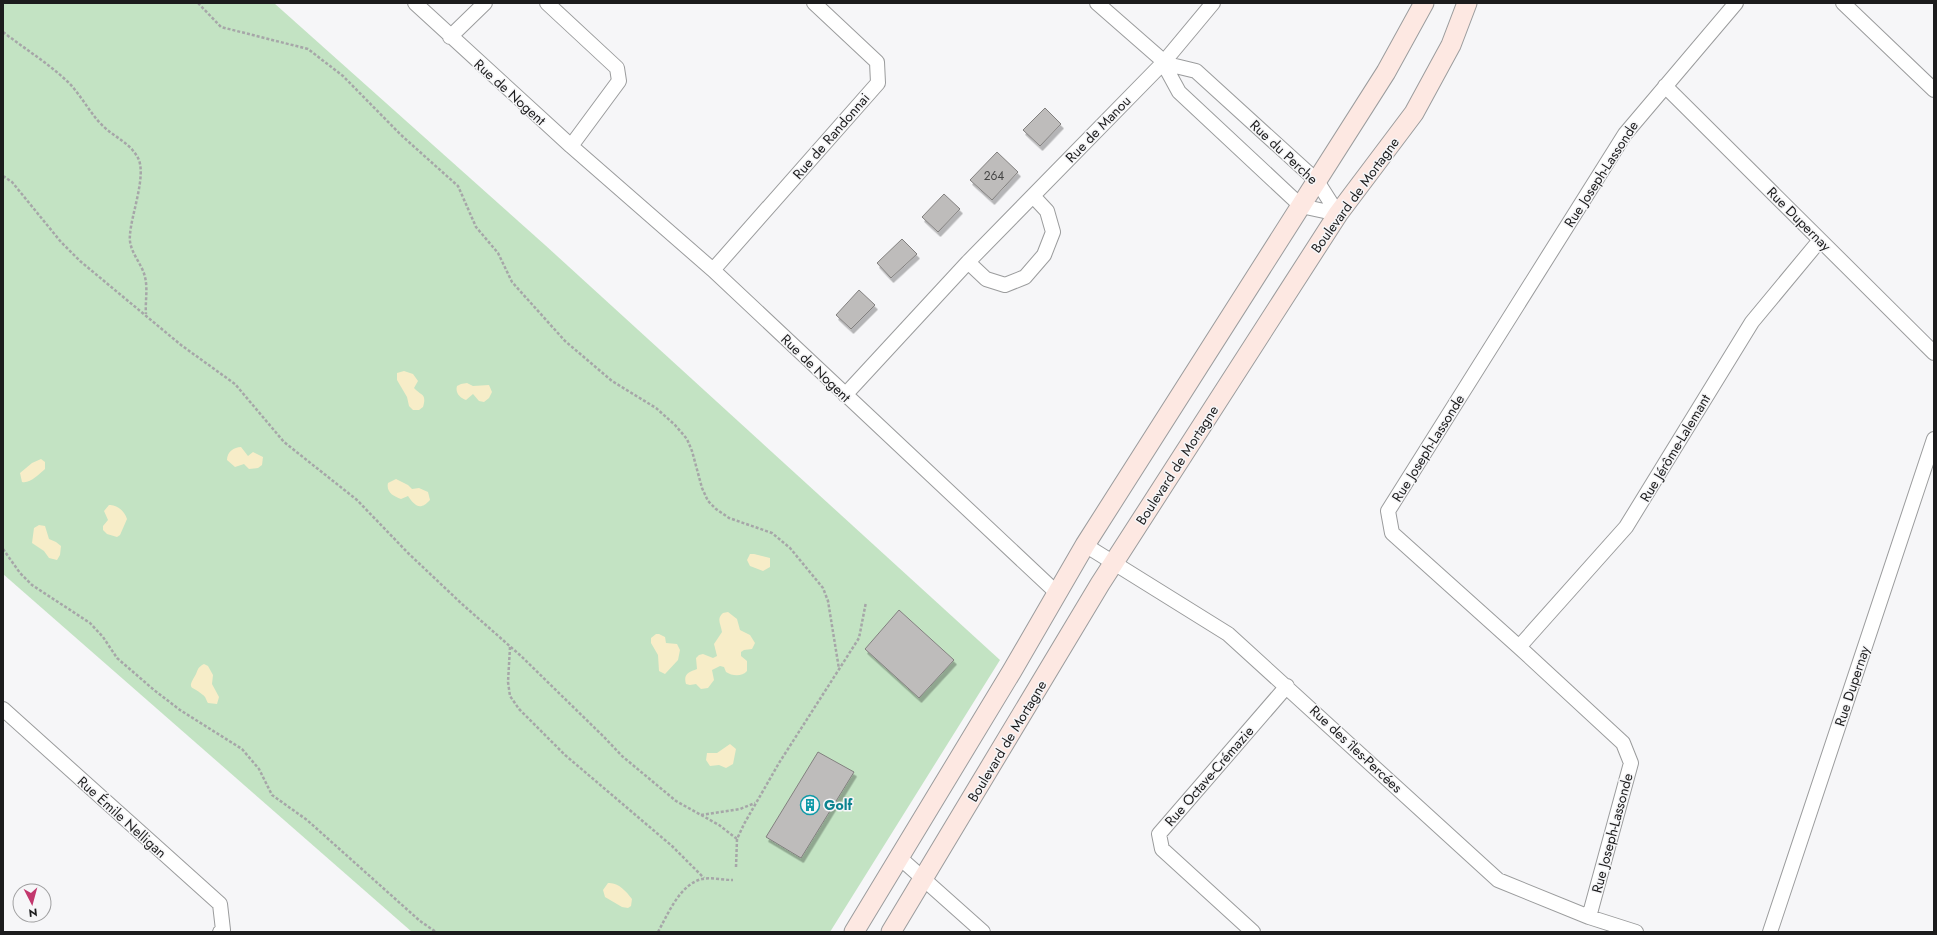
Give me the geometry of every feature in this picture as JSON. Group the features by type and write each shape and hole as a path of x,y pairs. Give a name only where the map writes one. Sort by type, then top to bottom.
{"main road":[{"path":"854,932 1058,594 1085,545 1386,72 1424,3"},
{"name":"Boulevard de Mortagne","path":"891,932 1114,564 1338,214 1414,113 1451,45 1467,3"}],"street":[{"name":"Rue de Nogent","path":"415,3 450,37 570,146 713,270 1058,594"},
{"path":"450,37 485,3"},
{"path":"547,3 618,68 619,81 570,146"},
{"name":"Rue de Randonnai","path":"713,270 878,83 877,62 814,3"},
{"name":"Rue du Perche","path":"1097,3 1163,63 1179,92 1301,206 1338,214"},
{"name":"Rue de Manou","path":"845,395 968,262 1163,63 1213,3"},
{"name":"Rue Joseph-Lassonde","path":"1589,917 1631,762 1622,743 1519,647 1392,533 1388,511 1625,134 1736,3"},
{"path":"1844,3 1934,90"},
{"name":"Rue du Perche","path":"1163,63 1196,70 1317,181 1338,214"},
{"name":"Rue Dupernay","path":"1665,86 1934,353"},
{"path":"968,262 986,279 1005,284 1025,277 1044,255 1053,232 1047,211 1034,196"},
{"name":"Rue Jérôme-Lalemant","path":"1519,647 1626,527 1752,322 1820,240"},
{"name":"Rue Dupernay","path":"1770,932 1934,439"},
{"name":"Rue des îles-Percées","path":"1085,545 1228,634 1287,686 1498,880 1589,917 1636,932"},
{"name":"Rue Octave-Crémazie","path":"1254,932 1162,849 1159,834 1287,686"},
{"name":"Rue Émile Nelligan","path":"3,709 220,904 223,930 220,932"},
{"path":"900,858 983,932"}],"path":[{"path":"198,3 221,27 308,49 318,55 343,76 401,135 458,186 476,227 498,252 512,282 522,294 565,341 595,369 628,392 656,408 675,425 687,439 692,451 702,488 708,501 729,518 772,534 790,548 823,588 828,601 835,653 839,669"},
{"path":"3,32 50,66 80,96 105,128 122,139 138,158 141,168 129,237 130,247 145,278 146,314"},
{"path":"3,176 12,182 61,242 80,261 181,344 235,384 284,442 357,500 408,553 564,696 622,756 676,801 719,825 738,839"},
{"path":"3,549 32,585 90,623 102,636 117,658 154,690 186,714 242,749 259,770 272,795 307,820 420,921 436,932"},
{"path":"736,867 738,839 755,802 860,638 866,602"},
{"path":"510,647 508,682 510,696 519,709 565,755 672,846 704,878"},
{"path":"701,815 740,809 755,802"},
{"path":"658,932 683,890 692,882 704,878 733,880"}],"green space":[{"path":"3,3 274,3 545,245 1000,660 830,932 412,932 3,574"}],"sand":[{"path":"404,371 413,374 418,381 414,388 424,397 423,407 419,410 413,410 409,406 407,397 397,380 397,373"},
{"path":"467,383 473,386 489,385 492,392 489,398 484,402 479,401 473,394 466,400 462,398 457,393 457,386"},
{"path":"241,447 248,456 253,452 263,457 262,465 258,468 249,469 244,464 235,467 227,460 231,450"},
{"path":"41,459 45,462 45,469 28,482 22,482 20,473 32,463"},
{"path":"396,479 408,485 412,489 419,488 428,492 430,500 423,505 418,506 415,505 408,496 401,499 393,495 388,489 388,483"},
{"path":"109,505 120,509 127,519 120,535 117,537 107,534 103,530 103,526 108,520 104,511"},
{"path":"39,525 45,526 49,539 61,546 60,555 57,560 49,558 44,551 32,543 34,528"},
{"path":"750,554 770,558 770,567 763,571 750,566 747,560"},
{"path":"728,612 737,619 740,630 750,635 755,643 752,649 741,652 741,656 747,661 747,671 740,675 734,675 726,672 724,667 720,666 712,670 714,680 708,688 701,689 696,684 686,684 686,676 689,672 697,669 696,658 699,655 703,654 713,658 717,656 714,644 722,632 720,617 723,613"},
{"path":"656,634 665,637 666,643 677,644 680,650 678,660 665,674 659,671 658,655 651,643 651,638"},
{"path":"204,664 208,666 213,675 212,684 219,697 217,704 208,703 204,696 191,685 198,668"},
{"path":"730,744 736,749 733,764 726,768 719,765 710,766 706,760 707,753 717,753"},
{"path":"608,883 615,884 624,890 632,899 631,906 628,908 622,907 605,897 603,890"}],"building":[{"path":"1045,108 1061,124 1040,146 1023,130"},
{"path":"997,152 1018,172 992,200 970,180"},
{"path":"944,194 960,209 938,232 922,217"},
{"path":"902,239 917,254 891,278 877,263"},
{"path":"859,290 875,305 851,329 836,315"},
{"path":"899,610 954,660 919,698 865,649"},
{"name":"Golf","path":"818,752 854,772 801,858 766,837"}],"place":[{"name":"Golf","path":"810,805"}]}
